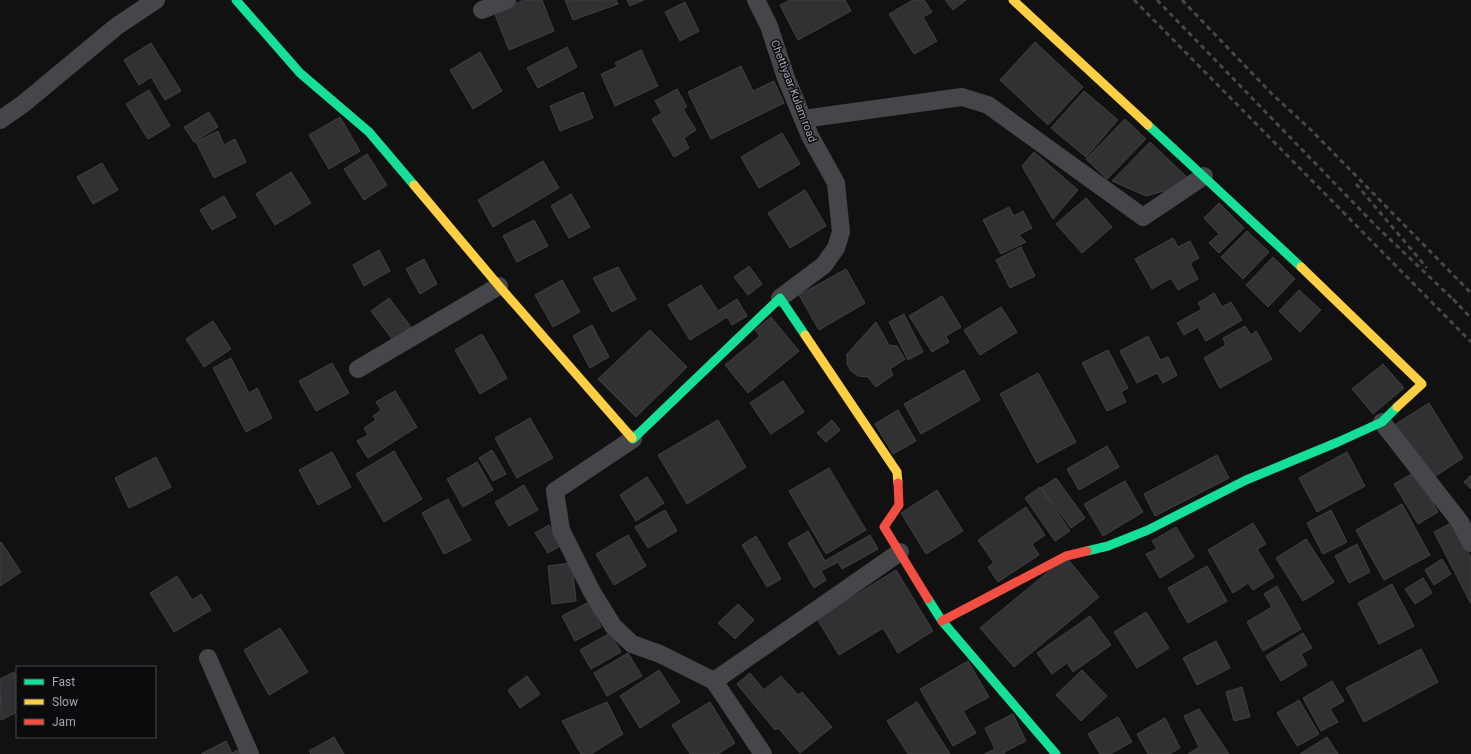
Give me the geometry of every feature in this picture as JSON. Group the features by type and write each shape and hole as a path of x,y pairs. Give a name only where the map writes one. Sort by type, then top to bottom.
{"street":[{"path":"0,120 23,104 117,26 156,0"},
{"path":"236,0 300,73 369,132 499,286 633,439"},
{"path":"482,10 507,0"},
{"name":"Chettiyaar Kulam road","path":"756,0 769,26 786,78 810,136 836,183 841,232 836,248 824,265 780,298"},
{"path":"942,622 1066,556 1108,546 1148,530 1246,480 1382,422 1422,384 1289,255 1013,0"},
{"path":"803,119 962,97 988,105 1143,217 1204,176"},
{"path":"358,369 499,286"},
{"path":"763,754 714,681 660,654 632,644 613,626 592,592 561,530 555,491 633,439 780,298 896,472 899,505 884,527 942,622 1051,753"},
{"path":"1382,422 1460,522 1471,543"},
{"path":"714,681 900,552"},
{"path":"208,658 250,754"}],"building":[{"path":"524,0 542,0 554,31 509,50 494,12"},
{"path":"565,0 616,0 618,4 573,20"},
{"path":"627,0 644,0 630,6"},
{"path":"790,0 845,0 851,11 798,40 780,5"},
{"path":"913,0 924,0 932,12 923,17 937,41 914,54 889,14"},
{"path":"945,0 966,0 953,10"},
{"path":"685,2 699,31 680,41 665,12"},
{"path":"1035,42 1083,87 1048,125 1000,80"},
{"path":"151,43 181,91 165,100 151,77 139,85 124,60"},
{"path":"567,47 577,67 538,88 527,68"},
{"path":"641,50 658,86 615,106 601,74 617,67 615,63"},
{"path":"480,52 502,91 473,109 450,70"},
{"path":"741,66 753,91 774,81 784,103 711,139 688,92"},
{"path":"677,89 687,107 683,109 696,130 684,138 689,148 674,157 652,119 662,113 655,101"},
{"path":"149,90 170,126 148,139 126,104"},
{"path":"1084,91 1118,120 1086,157 1051,128"},
{"path":"583,92 593,118 560,131 550,106"},
{"path":"209,112 218,127 194,142 184,127"},
{"path":"340,117 360,151 329,169 309,135"},
{"path":"1125,119 1146,139 1107,179 1086,159"},
{"path":"218,131 224,145 235,139 246,162 214,178 196,142"},
{"path":"782,133 800,164 759,188 741,157"},
{"path":"1150,142 1193,183 1146,196 1112,181"},
{"path":"1034,152 1078,190 1053,219 1022,166"},
{"path":"367,154 387,185 364,200 344,169"},
{"path":"543,161 559,188 493,227 478,200"},
{"path":"102,163 118,190 93,204 77,177"},
{"path":"291,172 311,203 275,225 256,194"},
{"path":"805,190 826,226 790,248 768,213"},
{"path":"571,194 590,227 569,238 551,206"},
{"path":"224,196 236,217 212,230 200,210"},
{"path":"1086,198 1112,227 1082,253 1056,224"},
{"path":"1219,203 1244,228 1219,253 1209,243 1219,234 1204,218"},
{"path":"1009,207 1014,216 1023,211 1032,228 1019,235 1026,242 1001,254 983,220"},
{"path":"534,220 548,246 517,262 503,236"},
{"path":"1247,231 1269,252 1243,279 1221,257"},
{"path":"1173,238 1178,247 1190,241 1199,258 1190,263 1198,279 1178,290 1171,278 1152,289 1135,259"},
{"path":"1021,247 1035,276 1010,288 996,260"},
{"path":"379,250 390,271 364,286 353,265"},
{"path":"1273,257 1295,279 1268,307 1246,285"},
{"path":"424,259 437,284 420,294 406,269"},
{"path":"749,266 762,284 748,295 734,277"},
{"path":"618,267 636,299 612,312 593,278"},
{"path":"846,269 865,303 819,330 799,295"},
{"path":"562,280 580,312 553,327 535,295"},
{"path":"701,285 718,311 737,299 747,316 732,325 727,317 690,340 668,305"},
{"path":"1299,290 1321,310 1300,332 1279,311"},
{"path":"1214,293 1222,307 1231,302 1242,320 1206,341 1198,327 1184,335 1177,323 1202,309 1198,303"},
{"path":"942,296 961,327 946,336 949,342 932,352 909,316"},
{"path":"389,298 411,327 393,340 371,311"},
{"path":"1001,307 1017,332 980,355 964,330"},
{"path":"904,314 923,352 908,360 889,322"},
{"path":"771,317 799,351 748,393 725,365 760,336 755,330"},
{"path":"213,321 231,349 204,367 186,339"},
{"path":"876,322 889,345 897,346 905,359 890,369 893,375 876,387 868,377 858,376 851,371 847,364 847,354"},
{"path":"592,325 609,357 590,368 573,336"},
{"path":"1245,326 1251,335 1256,331 1272,359 1220,388 1204,358 1226,345 1223,338"},
{"path":"650,330 687,367 636,417 598,379"},
{"path":"482,334 507,378 480,394 455,350"},
{"path":"1148,336 1160,360 1168,357 1177,375 1163,383 1157,373 1137,383 1120,351"},
{"path":"1108,350 1128,388 1121,392 1126,402 1107,411 1082,363"},
{"path":"231,358 249,393 257,388 272,418 246,432 213,368"},
{"path":"332,363 349,393 316,411 299,381"},
{"path":"1383,364 1404,388 1373,414 1352,389"},
{"path":"964,370 980,400 921,434 904,404"},
{"path":"1038,373 1076,442 1037,463 1000,394"},
{"path":"783,381 804,412 771,434 750,403"},
{"path":"395,391 417,427 368,458 357,441 368,435 364,428 376,420 373,416 381,410 376,402"},
{"path":"1429,403 1463,458 1431,479 1396,424"},
{"path":"898,410 916,441 893,454 875,424"},
{"path":"530,418 553,458 517,478 495,438"},
{"path":"718,420 746,467 687,504 658,455"},
{"path":"832,420 840,430 826,442 817,433"},
{"path":"1107,446 1119,467 1079,490 1067,469"},
{"path":"492,450 506,474 493,481 479,458"},
{"path":"394,451 422,499 384,522 356,474"},
{"path":"332,452 351,487 318,505 299,470"},
{"path":"1347,452 1365,486 1317,512 1299,478"},
{"path":"1217,455 1229,478 1155,516 1144,494"},
{"path":"156,457 171,487 129,508 115,478"},
{"path":"477,462 493,490 463,507 447,479"},
{"path":"829,468 866,530 826,554 789,491"},
{"path":"1415,472 1438,512 1418,524 1394,484"},
{"path":"1471,475 1471,489 1464,482"},
{"path":"647,477 664,503 636,521 620,495"},
{"path":"1056,478 1085,518 1071,528 1041,488"},
{"path":"1125,481 1143,512 1103,536 1084,504"},
{"path":"524,485 538,510 509,526 495,502"},
{"path":"1040,487 1070,531 1055,541 1025,498"},
{"path":"937,490 963,531 926,554 901,513"},
{"path":"448,499 471,540 444,554 422,513"},
{"path":"1402,504 1430,555 1384,580 1356,530"},
{"path":"1026,507 1045,535 1032,544 1039,555 998,582 988,567 994,563 978,540"},
{"path":"665,510 677,531 648,548 635,527"},
{"path":"1331,510 1347,542 1323,554 1307,523"},
{"path":"1453,522 1471,558 1471,604 1434,532"},
{"path":"1253,523 1266,544 1257,549 1274,577 1253,590 1248,583 1233,593 1208,550"},
{"path":"549,525 562,545 548,553 535,533"},
{"path":"1176,527 1194,557 1160,578 1146,554 1157,549 1152,541"},
{"path":"808,531 825,561 870,535 878,549 842,569 838,562 821,571 826,580 814,588 788,543"},
{"path":"628,535 646,566 614,585 596,554"},
{"path":"756,536 781,579 767,587 742,545"},
{"path":"1306,539 1334,582 1303,601 1276,558"},
{"path":"1,542 21,572 0,586 0,543"},
{"path":"1357,544 1370,572 1349,583 1335,556"},
{"path":"1066,557 1099,597 1014,667 980,628"},
{"path":"1442,559 1451,574 1434,585 1425,570"},
{"path":"572,563 576,601 552,604 548,566"},
{"path":"1207,566 1227,601 1188,623 1168,588"},
{"path":"896,570 933,631 898,653 883,628 839,655 817,619"},
{"path":"177,576 192,600 201,594 211,610 174,632 150,593"},
{"path":"1423,578 1432,593 1415,604 1405,589"},
{"path":"1392,584 1414,626 1379,644 1358,603"},
{"path":"1277,586 1301,629 1263,651 1247,622 1272,607 1264,594"},
{"path":"589,602 601,627 575,641 562,616"},
{"path":"738,604 754,620 735,639 718,623"},
{"path":"1146,612 1169,648 1137,668 1114,632"},
{"path":"1090,616 1111,645 1073,672 1067,663 1052,674 1037,653"},
{"path":"280,628 308,672 269,695 244,650"},
{"path":"610,633 621,652 591,669 580,650"},
{"path":"1303,633 1312,648 1301,654 1307,665 1281,681 1266,656"},
{"path":"1216,641 1230,668 1197,685 1183,658"},
{"path":"1421,649 1438,682 1364,722 1346,688"},
{"path":"628,653 642,676 607,696 594,673"},
{"path":"968,661 989,697 963,711 976,733 953,746 920,689"},
{"path":"659,670 680,702 640,728 620,696"},
{"path":"1082,670 1107,696 1081,721 1056,695"},
{"path":"14,672 16,677 16,712 1,720 0,679"},
{"path":"750,673 764,690 781,676 798,695 802,692 832,727 800,753 778,728 775,730 737,684"},
{"path":"527,676 540,694 520,708 508,690"},
{"path":"1332,681 1344,701 1330,709 1338,722 1321,731 1303,698"},
{"path":"1242,687 1250,717 1234,721 1226,692"},
{"path":"1299,700 1319,734 1297,746 1277,713"},
{"path":"607,702 623,734 591,754 581,754 562,721"},
{"path":"710,702 735,743 718,754 690,754 672,725"},
{"path":"917,702 950,754 908,754 887,721"},
{"path":"1199,709 1229,754 1188,754 1199,747 1184,716"},
{"path":"1013,714 1026,741 1004,752 1005,754 984,754 995,749 985,728"},
{"path":"1118,717 1132,742 1110,754 1100,754 1088,734"},
{"path":"1165,718 1180,748 1169,754 1148,754 1137,734"},
{"path":"334,737 344,754 311,754 309,751"},
{"path":"1327,737 1338,754 1300,754"},
{"path":"226,741 232,753 244,747 248,754 201,754"}],"railway":[{"path":"1134,0 1471,342"},
{"path":"1157,0 1377,227 1457,303"},
{"path":"1182,0 1271,93 1311,130 1471,293"},
{"path":"1356,184 1427,268"},
{"path":"1453,299 1471,318"}],"traffic: fast":[{"path":"236,0 300,73 369,132 414,185"},
{"path":"1148,125 1301,267"},
{"path":"632,438 633,439 780,298 805,335"},
{"path":"1087,551 1108,546 1148,530 1246,480 1382,422 1397,407"},
{"path":"928,599 942,621 1056,754"}],"traffic: slow":[{"path":"1013,0 1148,125"},
{"path":"414,185 499,286 632,438"},
{"path":"1301,267 1422,384 1397,407"},
{"path":"805,335 897,472 898,483"}],"traffic: jam":[{"path":"898,483 899,505 884,527 928,599"},
{"path":"942,621 1066,556 1087,551"}]}
